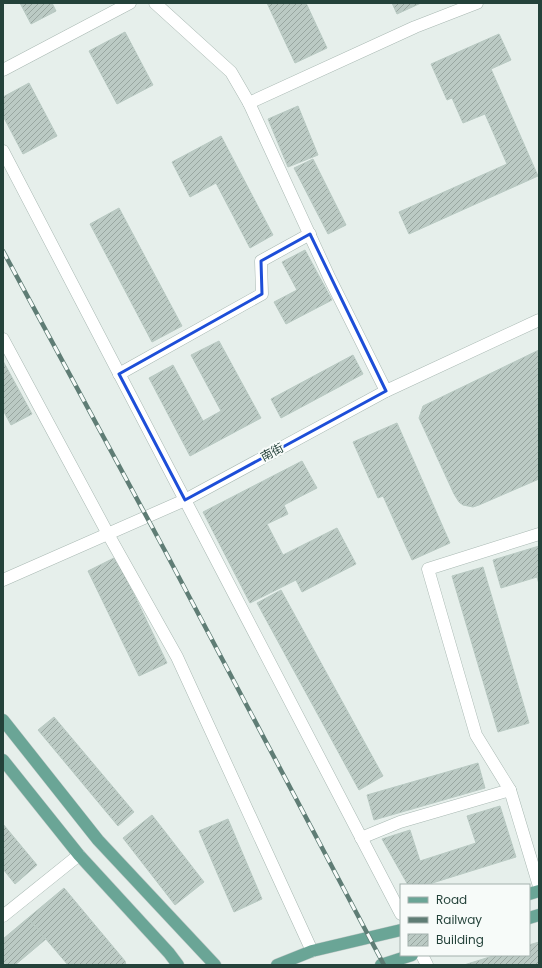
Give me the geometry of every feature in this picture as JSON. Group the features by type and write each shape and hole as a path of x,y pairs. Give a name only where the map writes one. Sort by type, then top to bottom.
{"main road":[{"path":"3,720 98,840 215,965"},
{"path":"3,760 79,855 169,953 178,965"},
{"path":"277,965 312,951 400,930"},
{"path":"381,965 409,956"}],"street":[{"path":"3,70 130,3"},
{"path":"155,3 230,72 249,103 330,279 386,391"},
{"path":"249,103 415,27 477,3"},
{"path":"3,151 400,912"},
{"path":"119,374 262,294 261,261 310,234"},
{"name":"南街","path":"3,580 185,500 386,391 539,320"},
{"path":"3,339 108,534 177,657 312,951"},
{"path":"539,534 428,569 476,735 510,790 539,886"},
{"path":"361,838 400,822 510,790"},
{"path":"3,916 79,855"},
{"path":"422,956 427,965"}],"highlighted area":[{"path":"310,234 386,391 185,500 119,374 262,294 261,261"}],"building":[{"path":"20,3 52,3 56,11 31,24"},
{"path":"267,3 306,3 327,48 295,63"},
{"path":"392,3 421,3 397,14"},
{"path":"125,32 153,85 117,104 89,51"},
{"path":"499,34 511,60 491,69 538,176 409,234 399,212 507,164 485,114 463,123 452,98 447,100 431,64"},
{"path":"29,83 57,136 23,154 3,116 3,97"},
{"path":"298,106 318,155 288,167 268,119"},
{"path":"221,136 273,235 250,248 216,183 190,197 172,162"},
{"path":"313,159 346,225 328,234 294,168"},
{"path":"119,208 182,326 152,342 90,224"},
{"path":"305,250 332,300 286,324 274,302 297,290 282,262"},
{"path":"219,341 261,418 190,456 149,378 173,365 203,421 221,411 191,355"},
{"path":"539,350 539,479 479,505 473,507 463,505 454,494 419,418 423,406"},
{"path":"353,355 363,374 281,418 271,399"},
{"path":"3,361 32,414 11,425 3,410"},
{"path":"397,423 450,543 412,560 383,496 378,498 353,442"},
{"path":"302,461 317,488 284,505 288,514 267,524 283,555 337,528 356,564 302,592 296,580 250,603 203,512"},
{"path":"539,546 539,584 537,577 501,588 493,560"},
{"path":"116,557 167,663 139,676 88,571"},
{"path":"483,567 529,723 498,732 452,576"},
{"path":"281,590 383,776 359,790 257,603"},
{"path":"54,717 134,812 118,826 38,730"},
{"path":"478,763 485,788 374,820 367,795"},
{"path":"500,806 516,857 429,884 407,884 382,839 410,830 420,861 476,843 467,816"},
{"path":"152,815 204,882 175,905 123,838"},
{"path":"228,819 262,899 234,912 199,831"},
{"path":"3,824 37,865 15,884 3,869"},
{"path":"64,888 125,961 126,965 68,965 28,918"},
{"path":"28,918 46,939 15,965 3,965 3,939"},
{"path":"539,942 539,965 464,965 493,956 530,956 530,945"}],"railway":[{"path":"3,251 164,549 384,965"}]}
